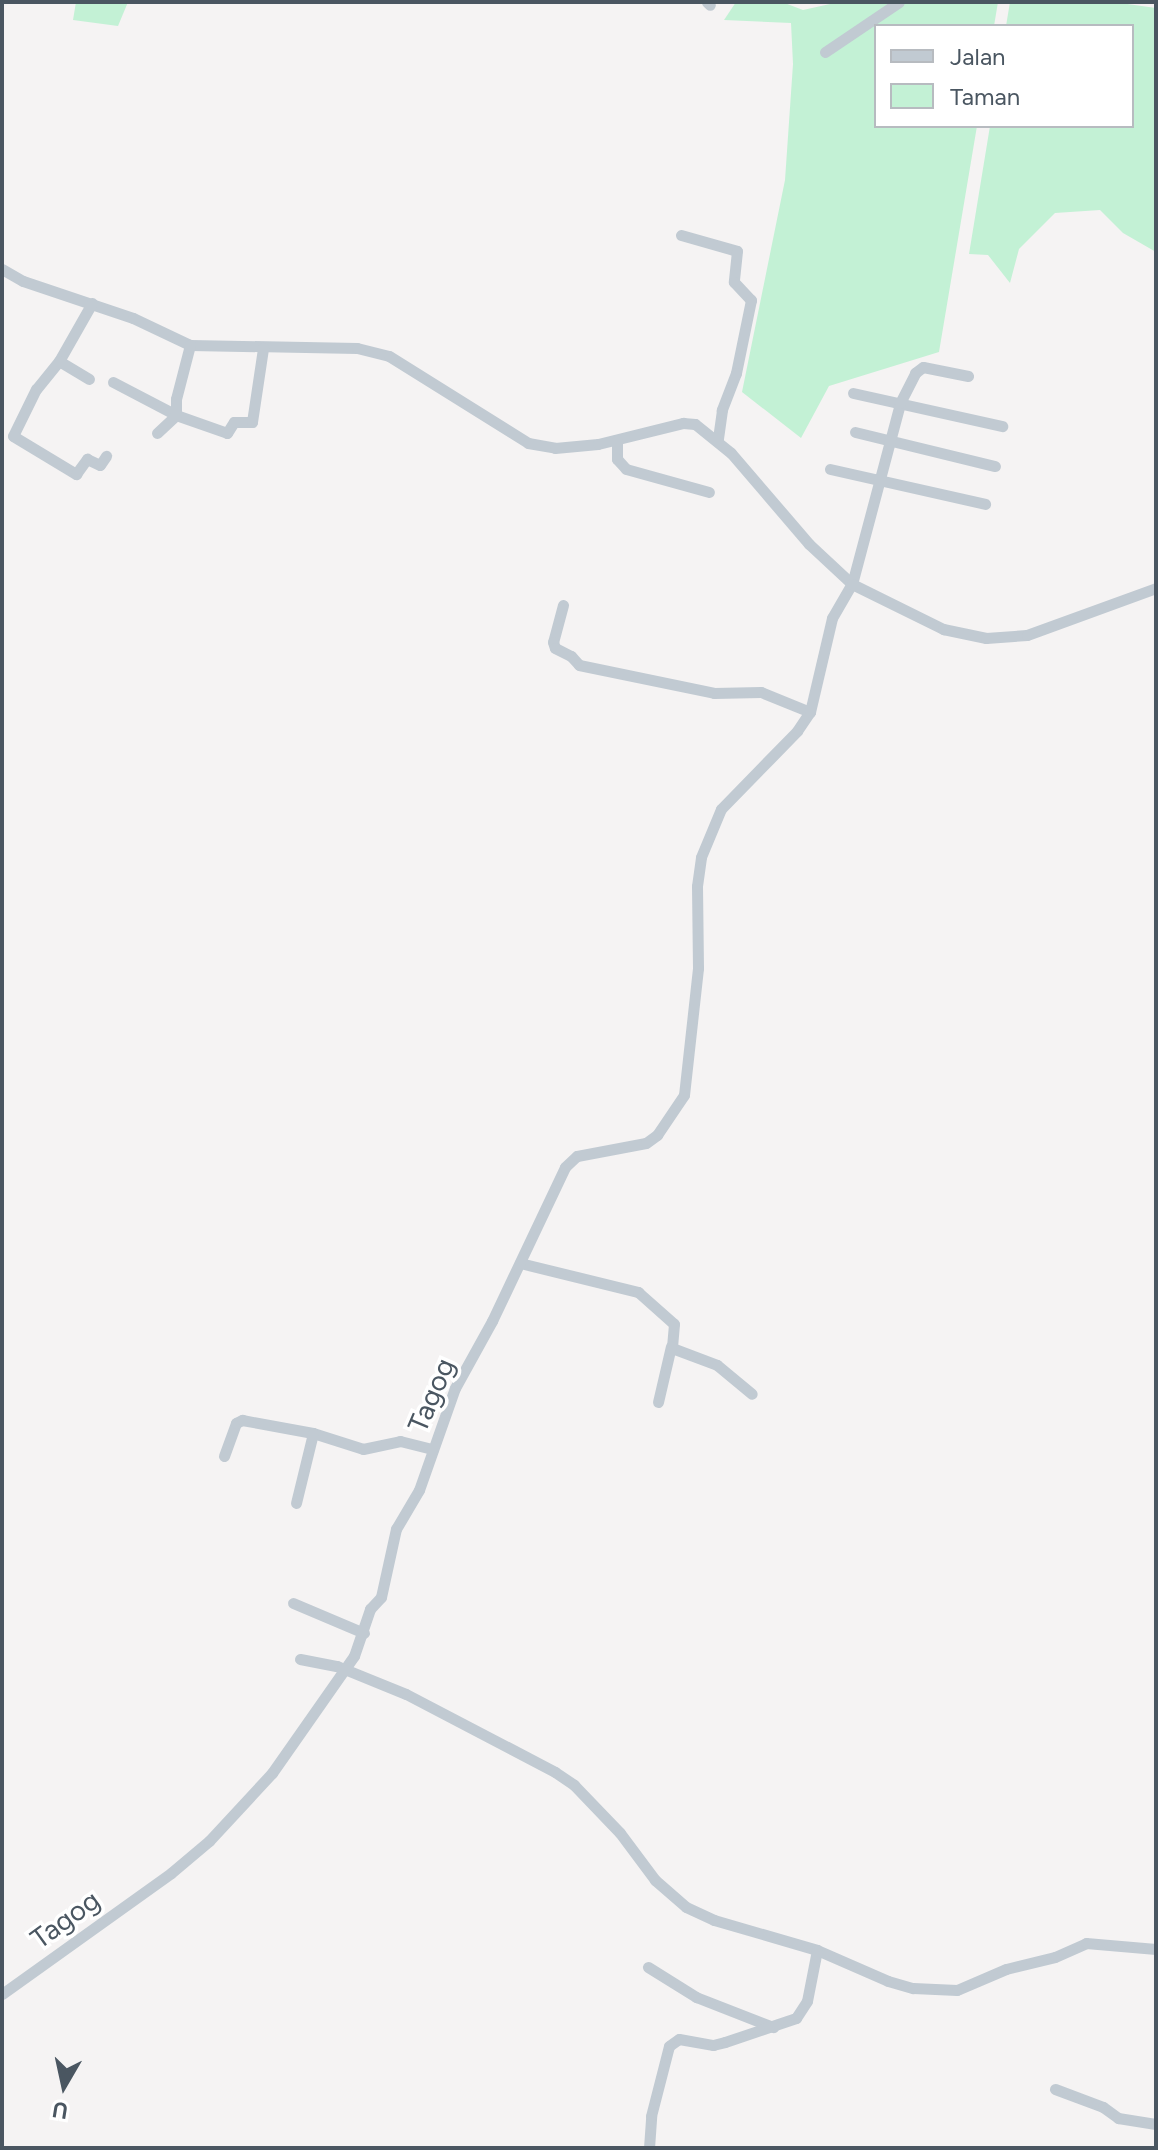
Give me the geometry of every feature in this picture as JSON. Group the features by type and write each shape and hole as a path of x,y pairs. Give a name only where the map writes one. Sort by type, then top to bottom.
{"street":[{"path":"825,52 899,2"},
{"path":"681,235 737,251 734,282 751,300 718,440"},
{"path":"2,269 23,281 133,318 190,345 263,348 305,345 373,351 389,356 528,443 567,448 617,440 683,423 703,427 809,544 852,584 943,629 986,638 1027,635 1156,588"},
{"path":"92,303 59,361 42,379 13,436 76,474 87,459 100,465 106,456"},
{"path":"157,433 176,415 176,399 190,345"},
{"path":"113,382 176,415 223,433 234,422 250,424 263,348"},
{"path":"59,361 89,379"},
{"path":"563,605 553,642 555,648 571,656 579,665 714,693 761,692 810,712 832,618 852,584 900,403 915,373 923,367 968,376"},
{"path":"853,393 1002,426"},
{"path":"855,432 995,466"},
{"path":"617,440 617,459 626,469 709,492"},
{"path":"830,469 985,504"},
{"name":"Tagog","path":"2,1994 171,1873 209,1841 272,1773 345,1669 364,1633 370,1609 381,1597 396,1529 419,1490 455,1388 570,1161 577,1156 646,1143 657,1135 684,1095 698,968 697,886 701,857 721,809 763,762 797,731 810,712"},
{"path":"520,1263 638,1292 674,1324 658,1402"},
{"path":"671,1346 717,1365 752,1394"},
{"path":"224,1456 238,1421 313,1433 368,1450 400,1441 433,1449"},
{"path":"296,1503 313,1433"},
{"path":"293,1603 364,1633"},
{"path":"300,1659 345,1669 406,1694 574,1785 620,1833 655,1880 686,1907 714,1920 817,1950 888,1981 939,1991 979,1983 1006,1969 1045,1961 1086,1943 1156,1949"},
{"path":"649,2148 651,2116 664,2058 674,2042 686,2040 713,2045 786,2024 801,2012 813,1979 817,1950"},
{"path":"648,1967 696,1997 773,2027"},
{"path":"1055,2089 1103,2107 1118,2118 1156,2124"}],"green space":[{"path":"76,2 128,2 118,26 73,20"},
{"path":"736,2 782,2 803,10 839,2 998,2 994,24 874,24 874,128 977,128 939,352 829,386 801,438 742,392 785,180 793,64 791,23 724,20"},
{"path":"1010,2 1113,2 1156,8 1156,252 1123,233 1100,210 1055,213 1019,249 1010,283 988,255 969,254 990,128 1134,128 1134,24 1006,24"}]}
